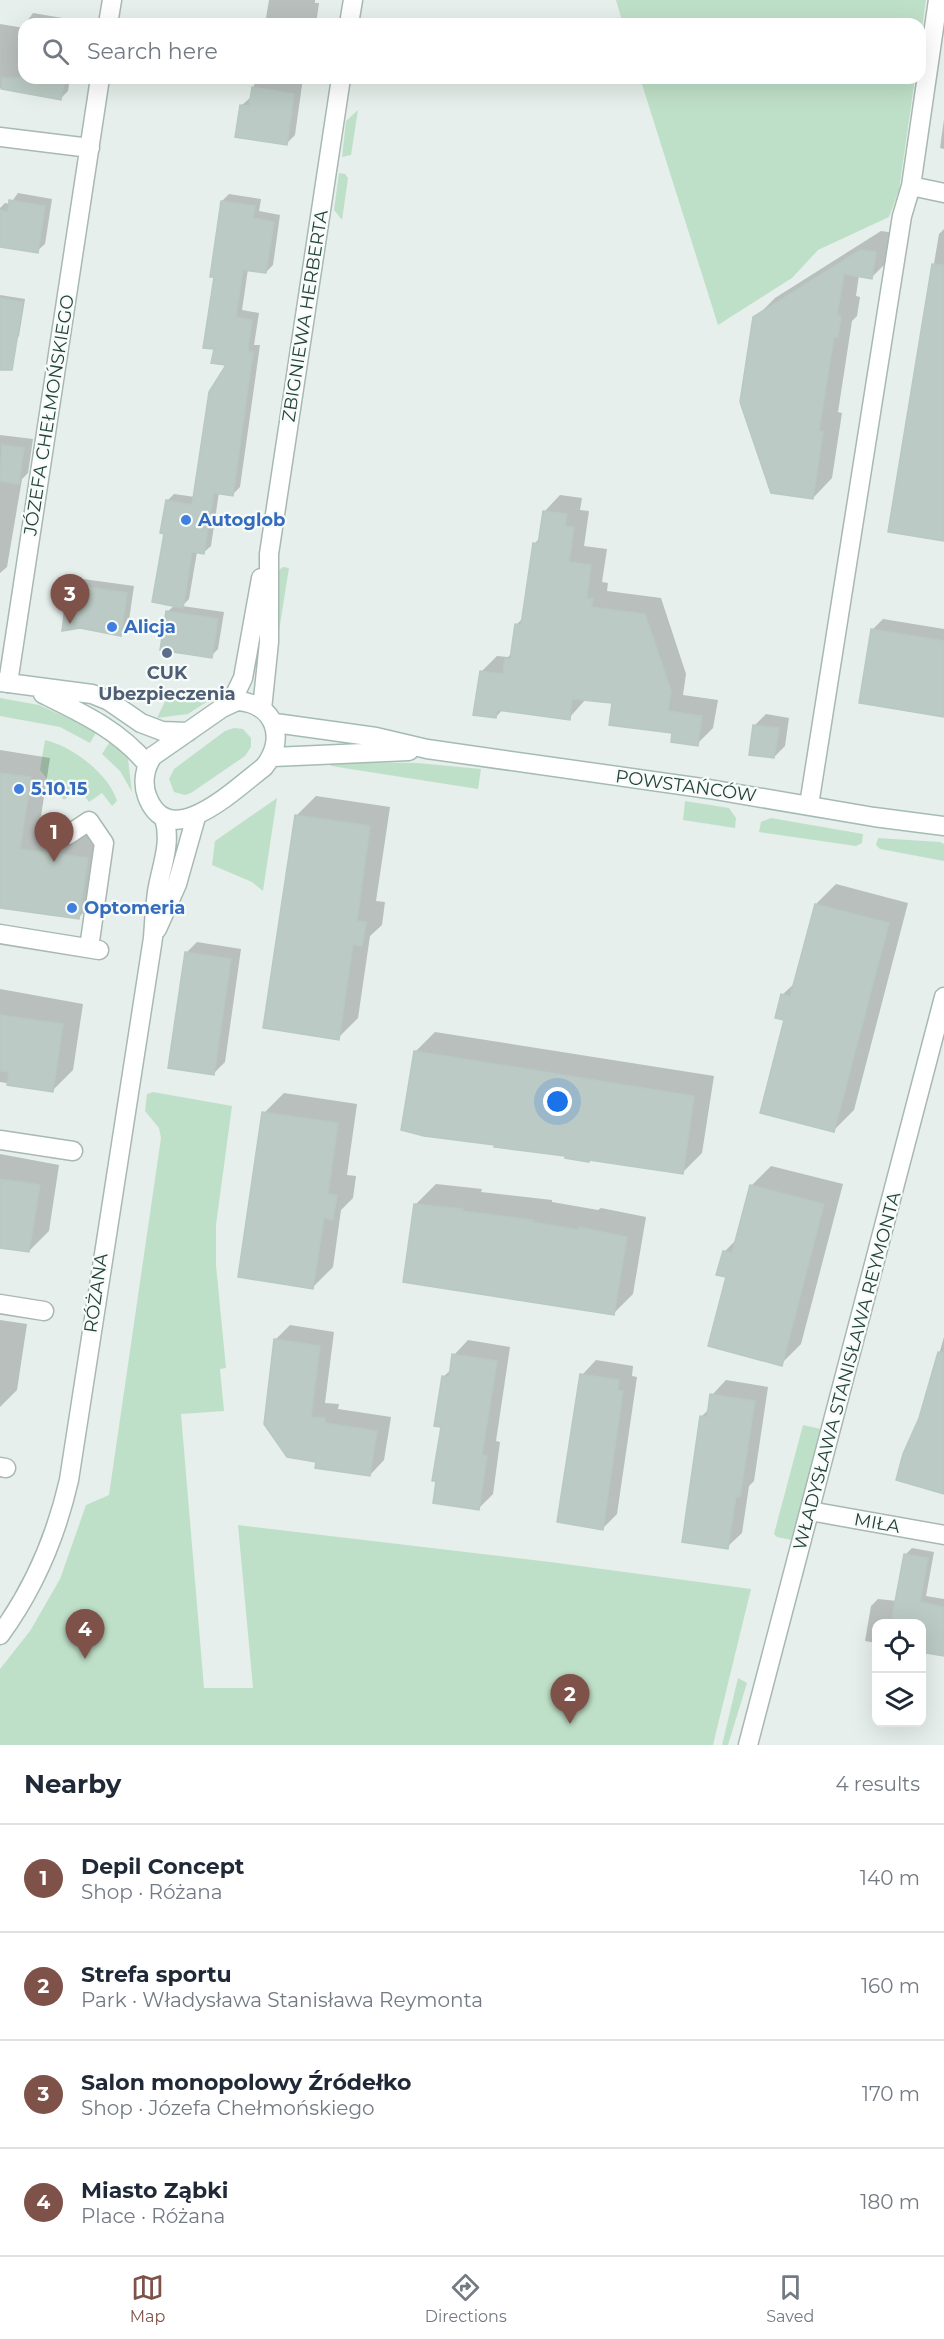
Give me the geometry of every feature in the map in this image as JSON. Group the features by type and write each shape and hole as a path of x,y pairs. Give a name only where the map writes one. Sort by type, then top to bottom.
{"street":[{"path":"109,18 112,0"},
{"path":"350,18 353,0"},
{"path":"926,83 938,0"},
{"name":"JÓZEFA CHEŁMOŃSKIEGO","path":"4,682 99,84"},
{"name":"ZBIGNIEWA HERBERTA","path":"261,709 269,642 269,554 340,84"},
{"path":"809,805 902,216 911,186 926,84"},
{"path":"0,137 90,148"},
{"path":"911,186 944,193"},
{"name":"ZBIGNIEWA HERBERTA","path":"231,703 243,678 258,586 269,554"},
{"path":"4,682 92,694 109,701 152,728 162,731 188,732"},
{"path":"28,686 109,728 126,741 147,764"},
{"path":"246,702 261,709 275,723 277,740 273,757 264,767 196,816 175,821 164,819 154,810 145,791 147,764 153,756 231,703 246,702"},
{"name":"POWSTAŃCÓW","path":"275,723 376,737 427,749 944,826"},
{"name":"POWSTAŃCÓW","path":"273,757 427,749"},
{"name":"RÓŻANA","path":"153,938 172,899 196,816"},
{"name":"RÓŻANA","path":"0,1635 32,1586 44,1561 65,1496 153,938 167,840 164,819"},
{"path":"0,934 94,949 104,843 89,821 68,835"},
{"name":"WŁADYSŁAWA STANISŁAWA REYMONTA","path":"748,1745 944,997"},
{"path":"0,1140 73,1151"},
{"path":"0,1304 44,1311"},
{"name":"MIŁA","path":"810,1511 944,1535"}],"green space":[{"path":"616,0 926,0 923,18 621,18"},
{"path":"642,84 914,84 899,190 889,217 818,250 792,278 718,325"},
{"path":"358,110 351,155 342,157 346,121"},
{"path":"339,173 345,174 348,178 342,220 334,210"},
{"path":"283,567 289,568 275,656 274,603 279,570"},
{"path":"168,695 208,701 188,714 157,718"},
{"path":"0,698 39,705 97,731 90,743 60,727 0,716"},
{"path":"234,728 243,729 251,738 251,747 245,756 191,793 185,795 174,792 169,779 174,769 225,731"},
{"path":"45,740 67,748 98,771 113,791 117,801 112,806 102,793 89,802 79,789 64,800 40,770"},
{"path":"111,740 128,759 132,792 120,771 102,754"},
{"path":"331,762 417,763 481,769 478,789 331,766"},
{"path":"277,798 263,891 252,882 212,865 215,841"},
{"path":"685,801 729,808 736,818 735,828 683,820"},
{"path":"771,818 863,834 862,843 856,846 759,832 761,822"},
{"path":"878,838 940,842 944,844 944,861 880,849 876,845"},
{"path":"153,1092 232,1106 216,1225 216,1265 226,1368 220,1369 224,1411 181,1414 204,1688 253,1688 238,1525 550,1562 751,1589 713,1745 0,1745 0,1669 30,1631 60,1579 86,1505 109,1495 161,1138 159,1128 145,1111 147,1094"},
{"path":"803,1425 821,1429 792,1540 777,1537 774,1534"},
{"path":"738,1678 747,1683 728,1745 722,1745"}],"building":[{"path":"2,78 18,78 18,84 64,84 61,100 1,89"},
{"path":"252,87 294,94 287,145 235,137 240,105 249,106"},
{"path":"9,200 45,206 38,253 0,247 0,210 8,212"},
{"path":"221,201 255,206 253,218 274,222 266,273 243,270 236,317 252,320 248,352 253,352 233,496 214,493 204,554 192,552 183,608 152,602 164,534 160,533 166,500 192,505 209,392 226,365 211,363 214,349 203,348 214,277 210,277"},
{"path":"860,250 876,252 872,279 844,274 837,315 841,316 838,337 834,337 819,431 823,432 813,499 771,493 740,402 753,317"},
{"path":"932,264 944,265 944,541 888,532"},
{"path":"0,298 23,302 12,370 0,370"},
{"path":"2,445 24,448 19,484 0,481"},
{"path":"543,511 567,514 565,526 574,527 569,562 591,565 587,598 593,599 591,607 645,614 671,691 668,711 702,716 698,746 671,742 672,733 609,725 612,703 572,699 570,720 497,710 496,718 473,715 480,671 503,674 505,658 510,659 515,624 521,625 533,543 538,544"},
{"path":"74,585 127,593 121,636 80,628 62,631 66,599 72,600"},
{"path":"166,611 218,619 212,658 160,650"},
{"path":"871,629 944,641 944,717 859,703"},
{"path":"753,725 779,728 774,758 749,755"},
{"path":"0,773 31,777 20,849 88,858 79,919 0,908"},
{"path":"295,815 370,826 357,921 366,922 362,946 353,945 339,1040 263,1028"},
{"path":"815,904 889,923 834,1132 760,1113 784,1020 775,1018 781,994 790,997"},
{"path":"185,952 231,959 214,1075 168,1068"},
{"path":"0,1015 63,1024 53,1092 7,1085 9,1072 0,1071"},
{"path":"414,1051 694,1096 683,1174 589,1160 589,1162 565,1158 565,1156 424,1136 401,1130"},
{"path":"262,1112 338,1123 328,1194 337,1195 333,1220 324,1218 313,1289 238,1277"},
{"path":"0,1179 40,1185 29,1252 0,1248"},
{"path":"750,1185 824,1204 782,1366 708,1346 726,1277 716,1275 723,1251 732,1253"},
{"path":"414,1204 463,1209 462,1211 533,1220 533,1222 579,1230 579,1227 627,1237 614,1315 403,1282"},
{"path":"274,1339 320,1346 311,1417 325,1418 325,1423 377,1431 370,1476 315,1468 316,1462 287,1457 264,1424"},
{"path":"938,1352 944,1353 944,1494 896,1480 903,1454 919,1418"},
{"path":"452,1354 497,1361 482,1455 487,1456 479,1510 433,1503 436,1481 432,1481 441,1427 434,1426 442,1376 449,1377"},
{"path":"580,1374 619,1380 618,1390 623,1391 603,1530 557,1522"},
{"path":"710,1394 755,1401 740,1497 736,1497 728,1549 682,1542 700,1416 707,1417"},
{"path":"904,1554 928,1558 920,1602 944,1607 944,1656 926,1653 926,1619 892,1619"}],"place":[{"name":"Autoglob","path":"186,520"},
{"name":"Salon monopolowy Źródełko","path":"70,624"},
{"name":"Alicja","path":"112,627"},
{"name":"CUK Ubezpieczenia","path":"167,653"},
{"name":"5.10.15","path":"19,789"},
{"name":"Depil Concept","path":"54,862"},
{"name":"Optomeria","path":"72,908"},
{"name":"Miasto Ząbki","path":"85,1659"},
{"name":"Strefa sportu","path":"570,1724"}]}
